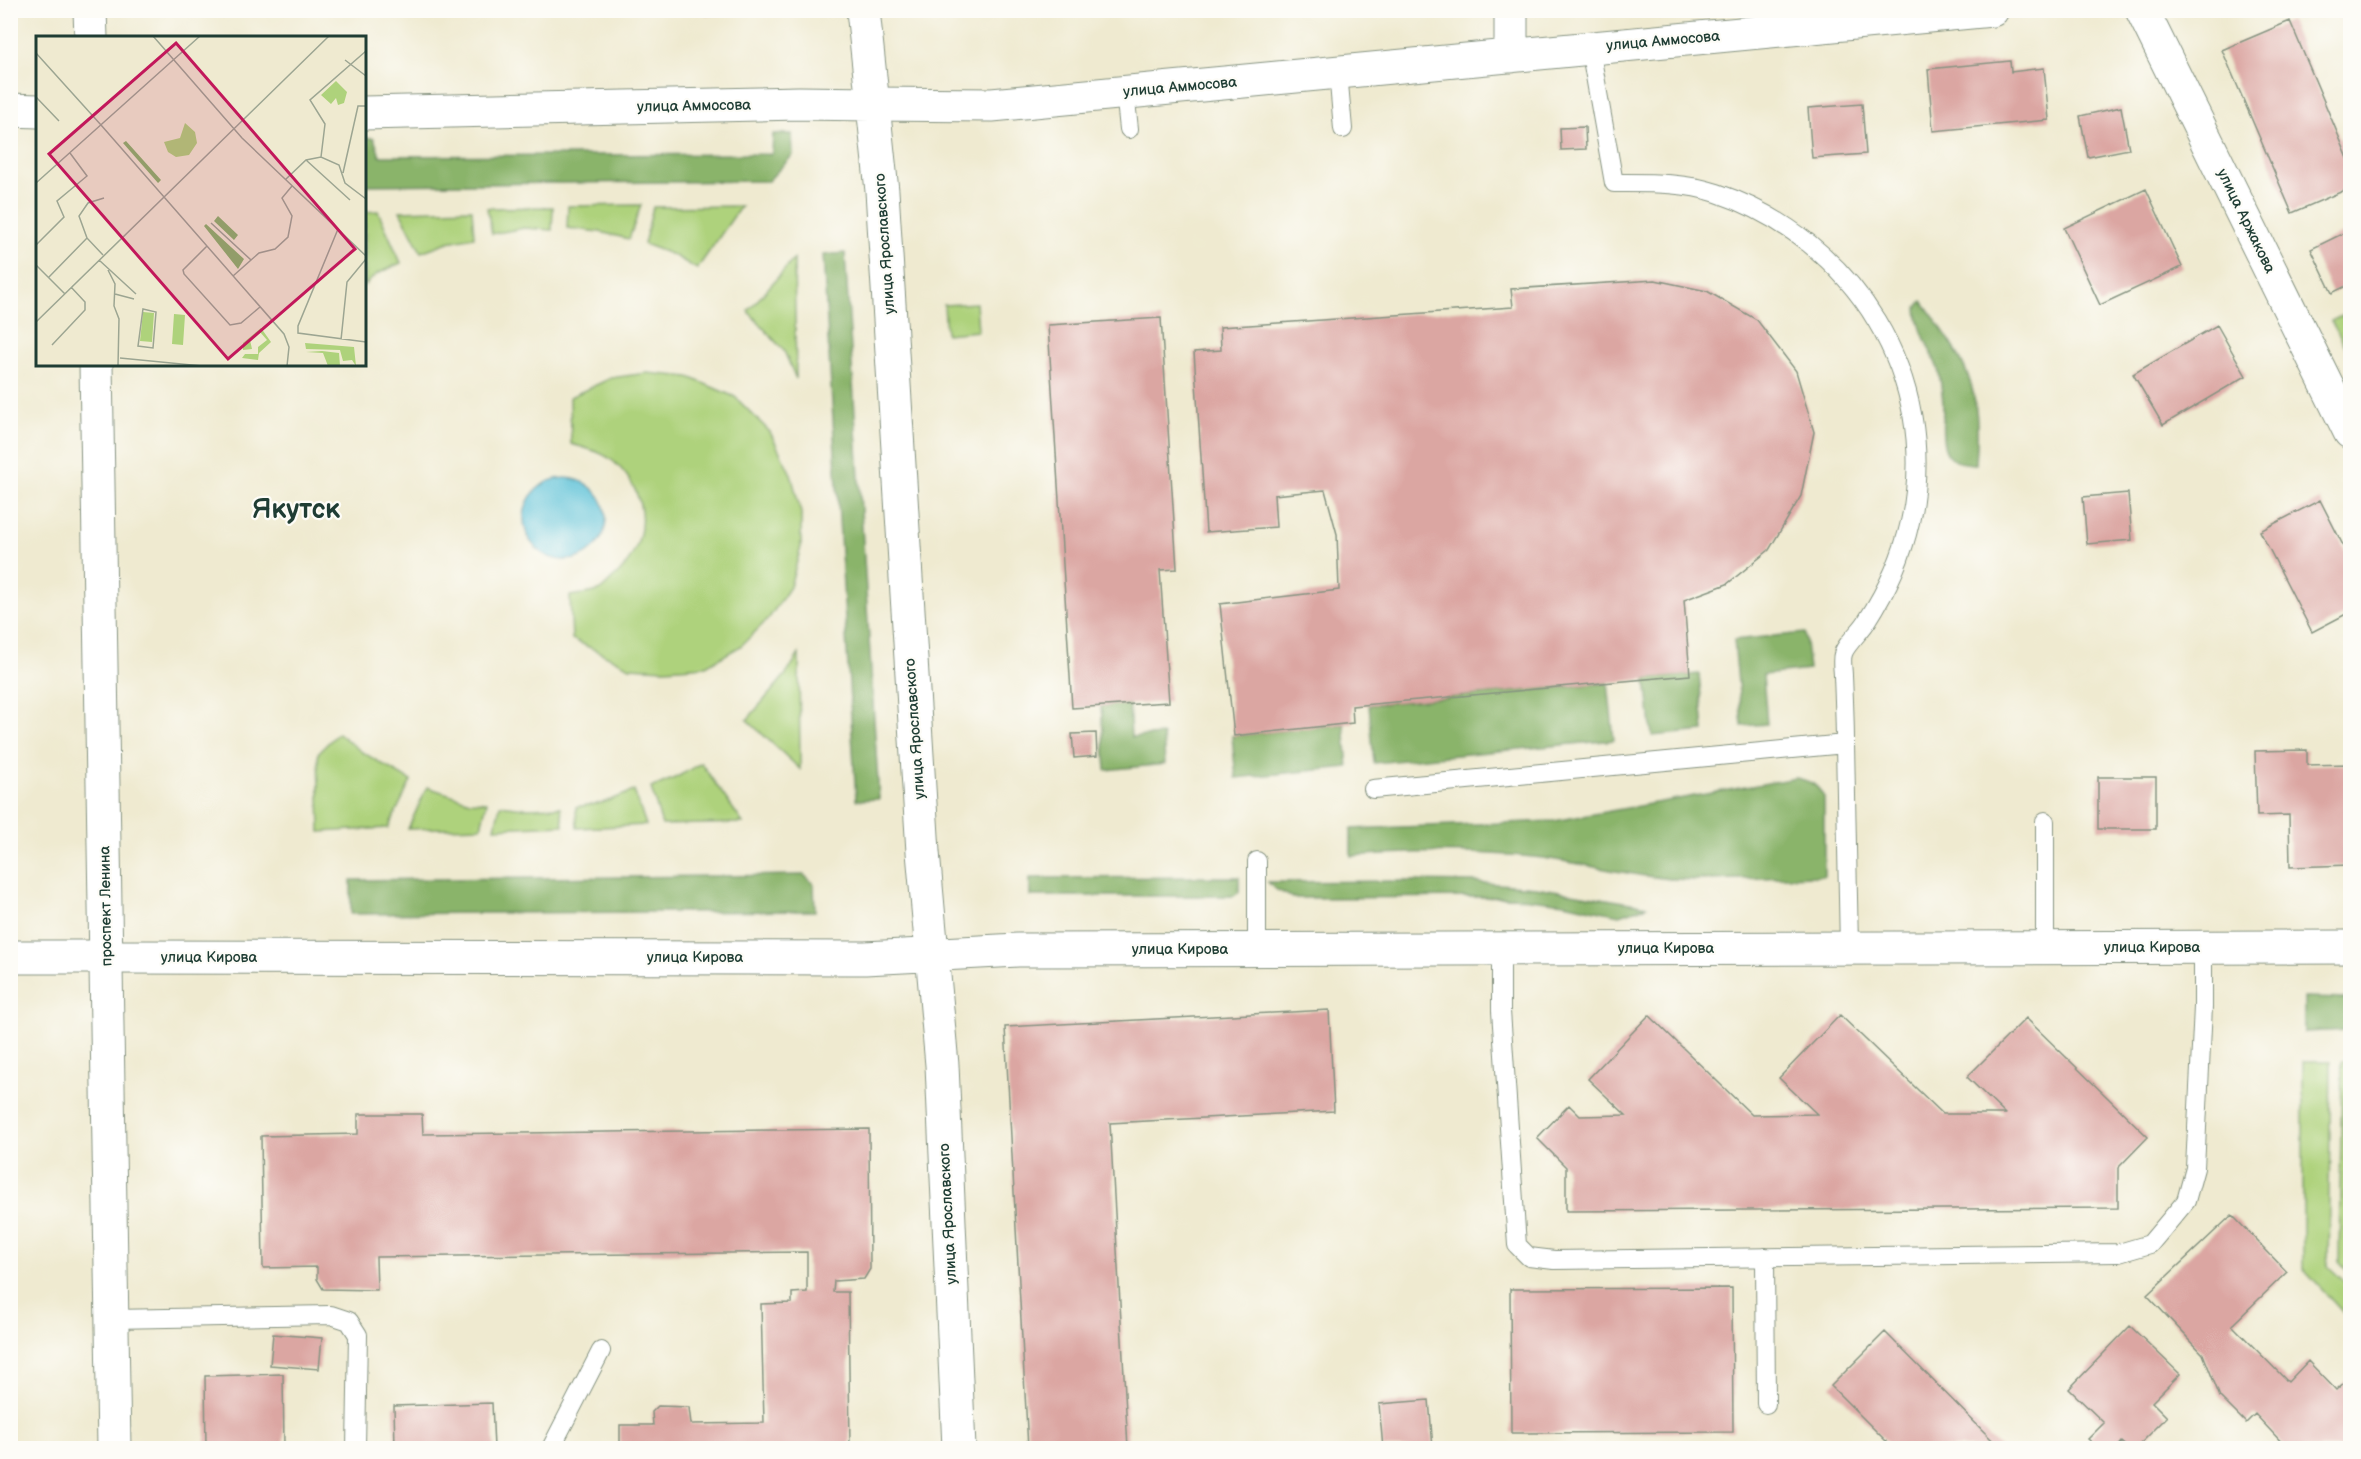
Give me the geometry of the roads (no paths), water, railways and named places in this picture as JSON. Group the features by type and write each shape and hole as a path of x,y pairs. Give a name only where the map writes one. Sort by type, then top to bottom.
{"street":[{"path":"90,10 91,36"},
{"name":"улица Ярославского","path":"863,10 882,190 923,852 942,1065 959,1449"},
{"path":"1511,10 1511,56"},
{"name":"улица Аммосова","path":"366,112 799,103 992,105 1992,10"},
{"name":"улица Аржакова","path":"2142,10 2350,432"},
{"path":"10,110 36,111"},
{"name":"проспект Ленина","path":"96,366 114,1449"},
{"name":"улица Кирова","path":"10,957 866,958 1018,950 2350,946"}],"lane":[{"path":"1590,48 1614,183 1678,184 1716,192 1751,206 1785,224 1843,273 1867,303 1886,336 1901,371 1911,408 1916,445 1916,483 1910,520 1900,557 1886,592 1866,624 1843,654 1848,948"},
{"path":"1338,72 1343,129"},
{"path":"1125,92 1129,129"},
{"path":"1373,789 1845,744"},
{"path":"2045,821 2045,947"},
{"path":"1257,861 1257,949"},
{"path":"1501,948 1501,1011 1517,1245 1529,1257 1554,1260 2120,1253 2150,1244 2186,1201 2195,1168 2203,1007 2203,947"},
{"path":"1765,1257 1766,1404"},
{"path":"112,1319 331,1314 349,1321 357,1335 356,1449"},
{"path":"551,1449 601,1352"}],"water":[{"path":"565,478 581,481 594,490 603,503 606,519 603,535 594,548 581,557 565,560 549,557 536,548 527,535 524,519 527,503 536,490 549,481"}],"district":[{"name":"Якутск","path":"296,510"}]}
